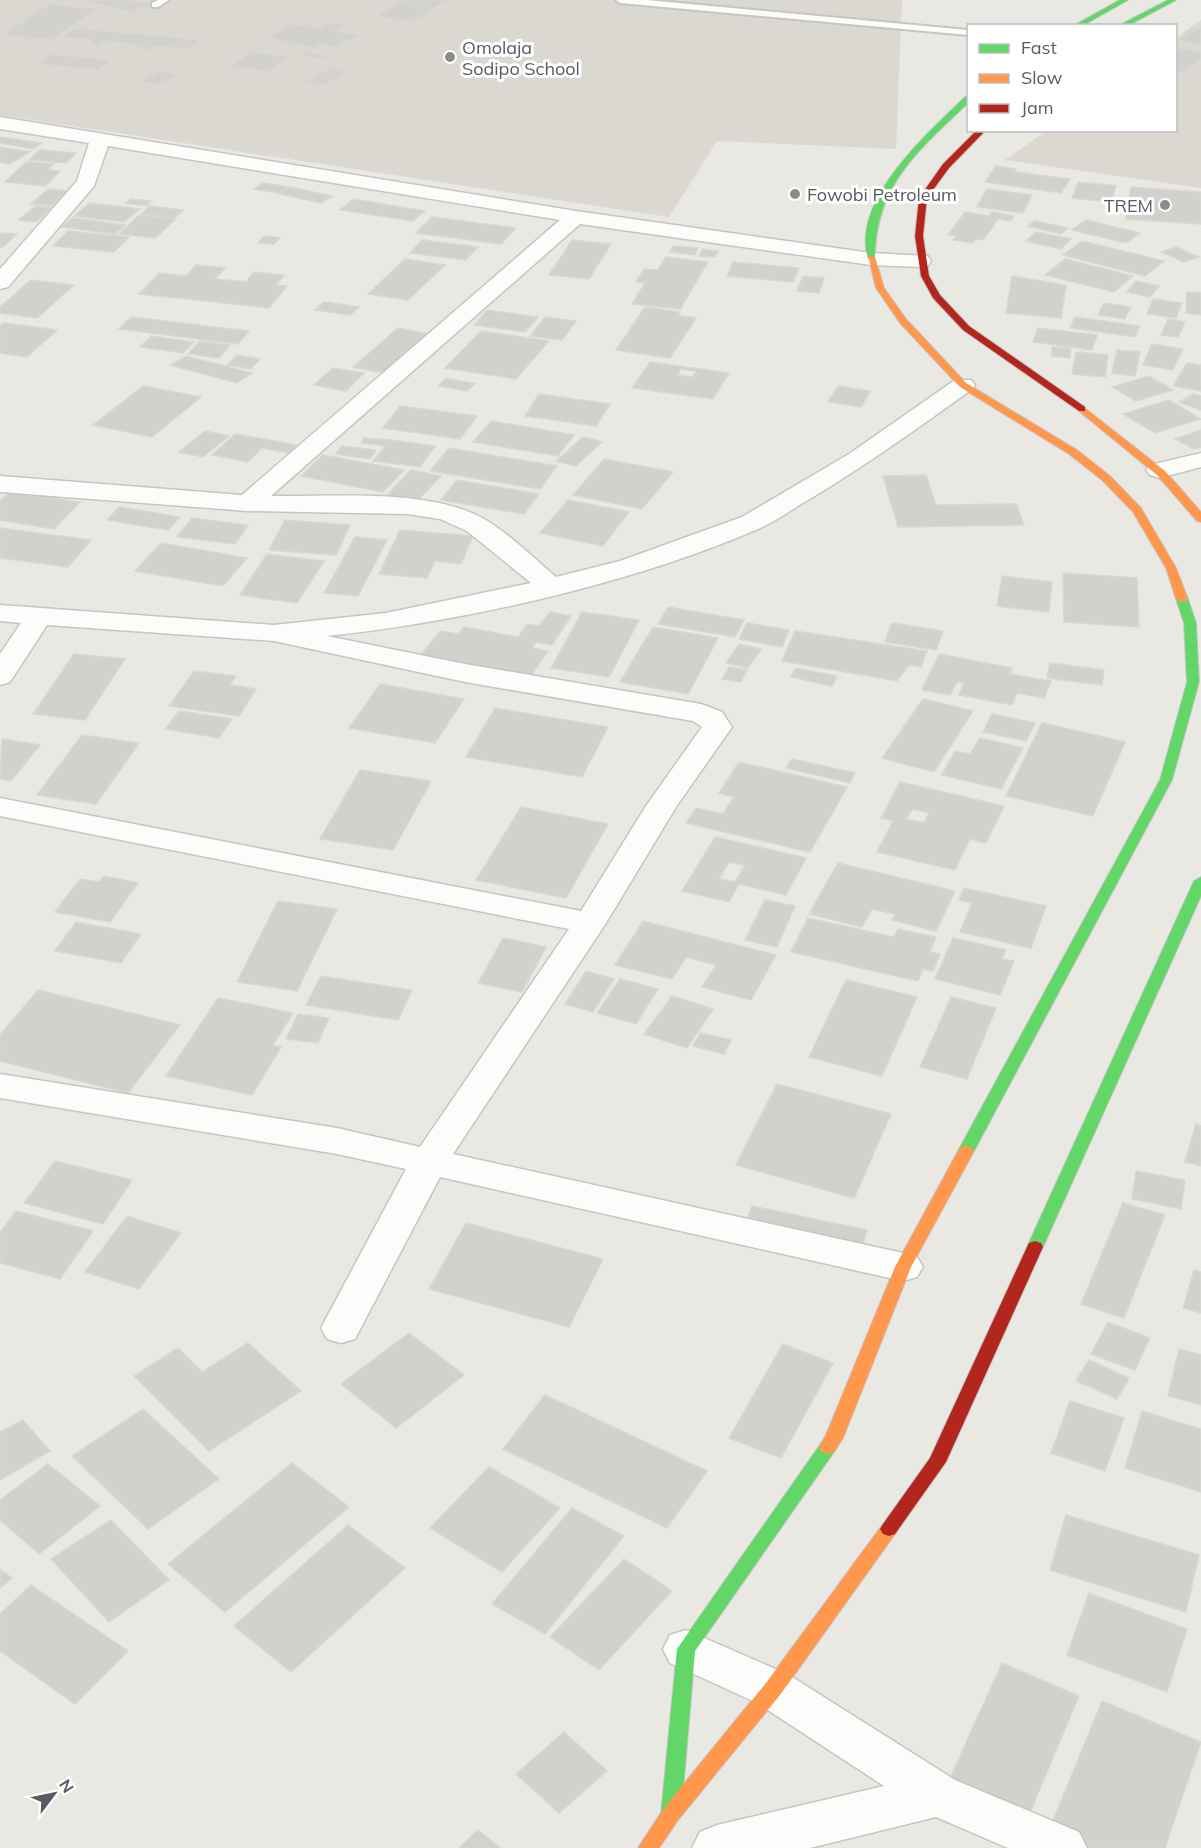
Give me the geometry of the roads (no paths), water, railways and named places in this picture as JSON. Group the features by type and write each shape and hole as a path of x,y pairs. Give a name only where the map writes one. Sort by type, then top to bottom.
{"main road":[{"path":"1080,24 1125,0"},
{"path":"1125,24 1173,0"},
{"path":"672,1814 686,1649 834,1438 903,1267 1166,780 1193,682 1190,623 1171,568 1137,510 1106,478 1073,452 963,385 903,321 880,288 871,259 869,239 880,200 905,160 967,101"},
{"path":"980,132 940,173 920,206 920,261 927,282 950,315 1127,443 1159,470 1201,519"},
{"path":"648,1848 672,1814 773,1689 937,1462 1201,881"}],"street":[{"path":"0,123 576,217 871,259 920,261"},
{"path":"0,282 87,182 100,140"},
{"path":"248,502 576,217"},
{"path":"273,633 386,621 629,567 751,523 858,459 963,385"},
{"path":"1159,470 1201,460"},
{"path":"0,484 248,502 407,506 446,512 476,525 550,586"},
{"path":"0,613 273,633 465,673 701,713 712,718 717,727 661,806 590,923 430,1160 341,1328"},
{"path":"0,676 39,616"},
{"path":"0,807 590,923"},
{"path":"6,1096 337,1141 903,1267"},
{"path":"686,1649 773,1689 938,1795 1062,1848"},
{"path":"717,1848 938,1795"}],"lane":[{"path":"155,5 165,0"},
{"path":"620,0 967,33"}],"place":[{"name":"Omolaja Sodipo School","path":"450,57"},
{"name":"Fowobi Petroleum","path":"795,194"},
{"name":"TREM","path":"1165,205"}]}
